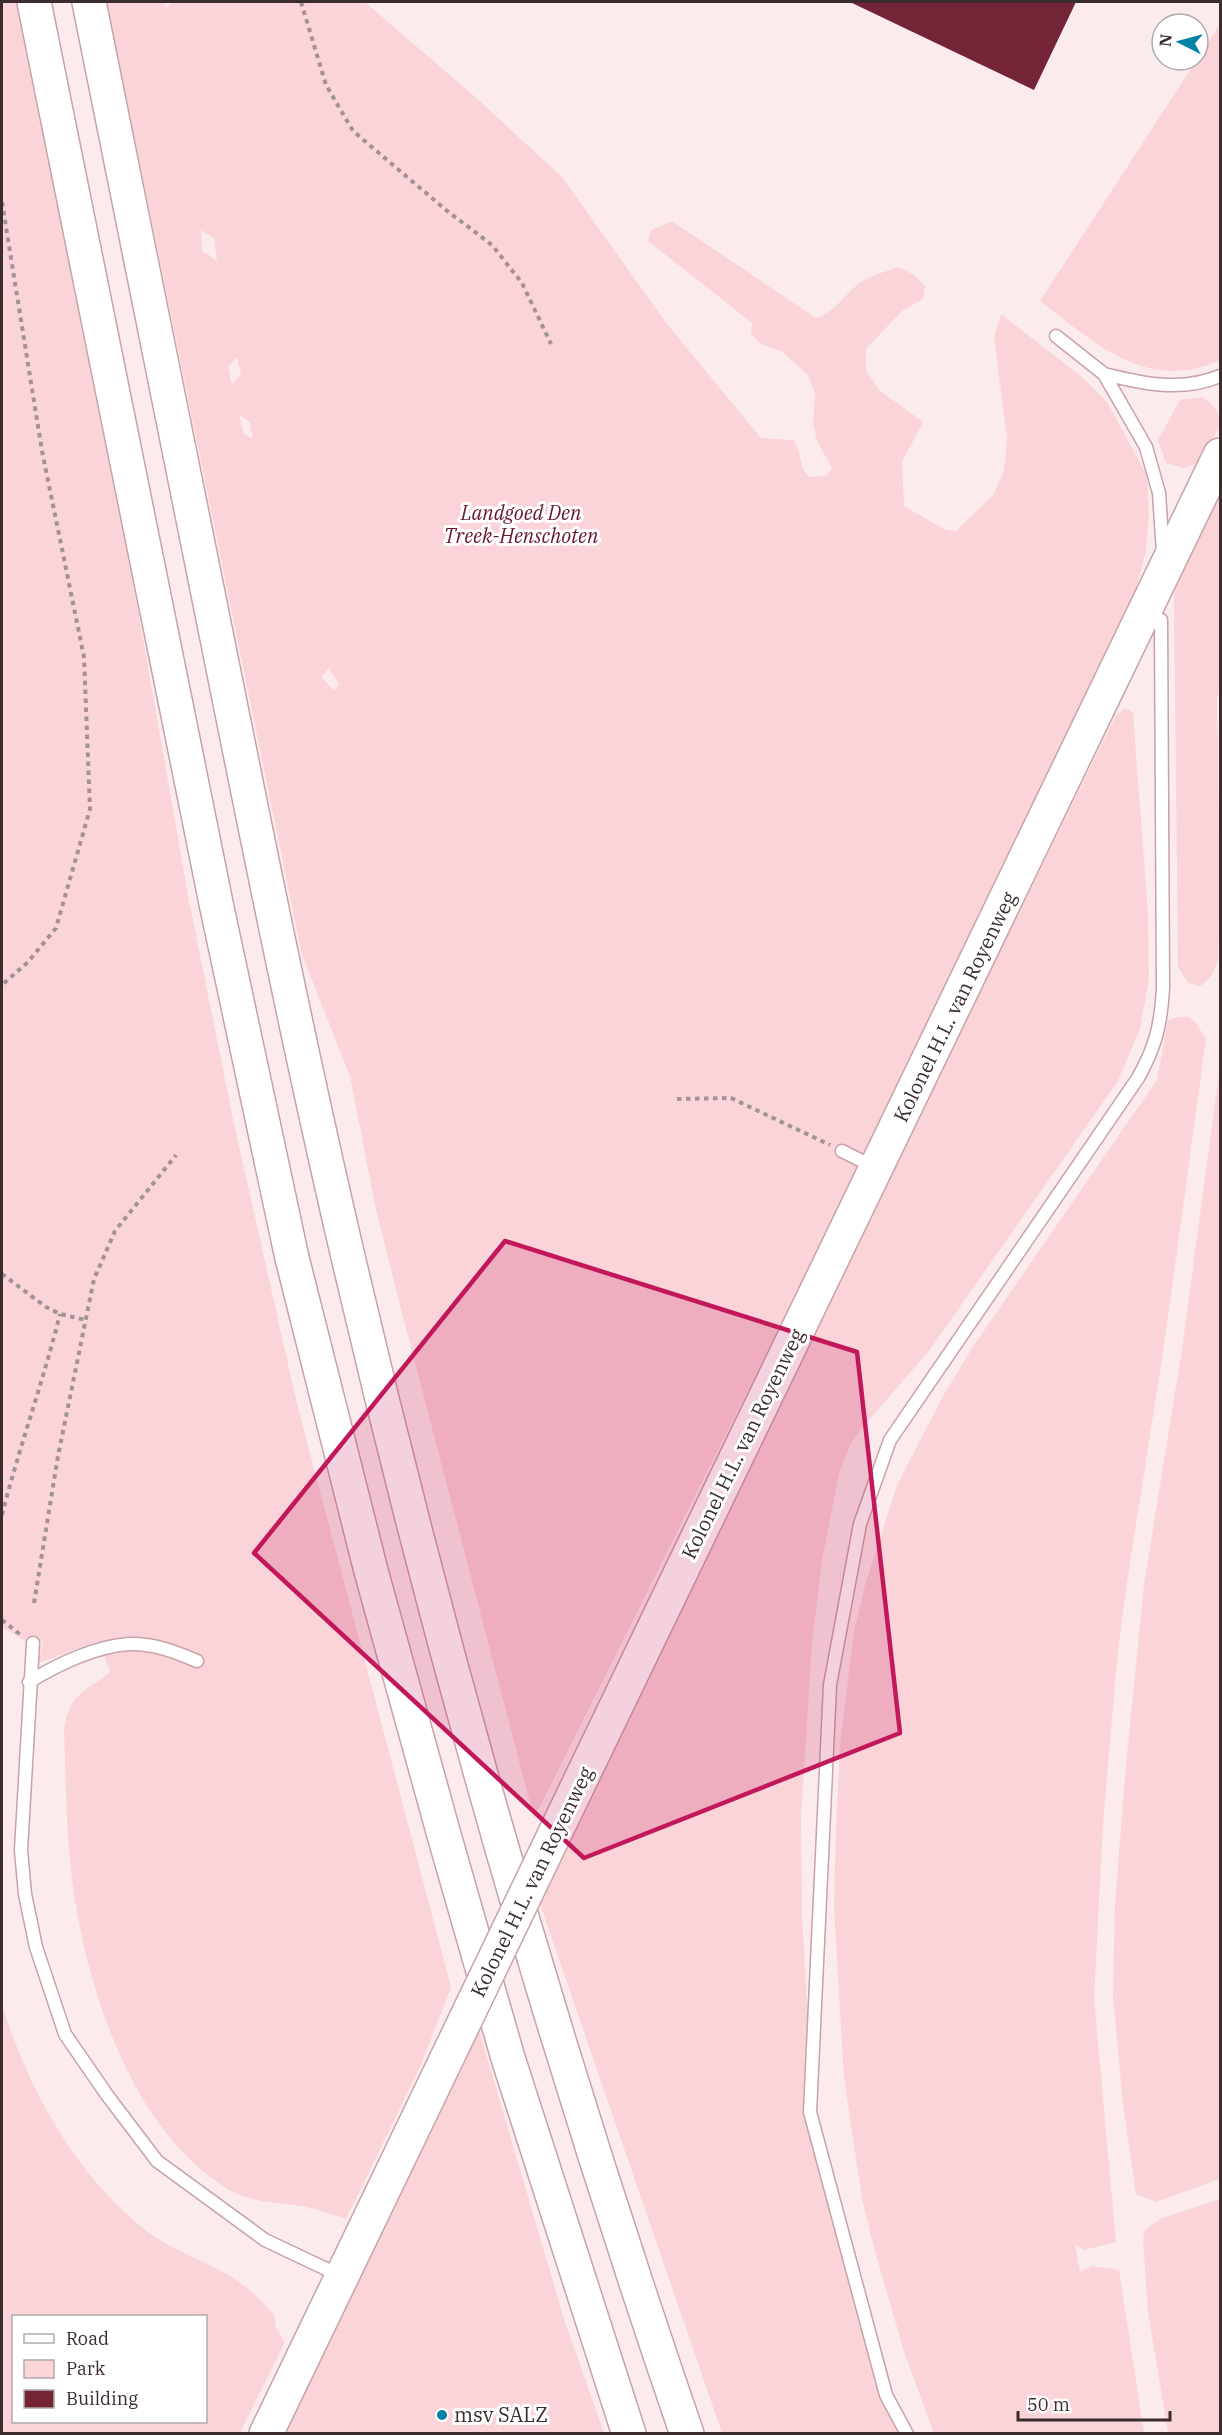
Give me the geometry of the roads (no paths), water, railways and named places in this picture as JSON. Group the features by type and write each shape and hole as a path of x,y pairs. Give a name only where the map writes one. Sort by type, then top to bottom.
{"main road":[{"path":"34,2 217,908 292,1258 371,1571 447,1846 508,2058 629,2433"},
{"path":"89,2 273,915 360,1306 423,1562 487,1798 549,2010 687,2433"},
{"name":"Kolonel H.L. van Royenweg","path":"266,2433 1221,455"}],"lane":[{"path":"1056,336 1104,374 1135,424 1154,469 1159,494 1164,571"},
{"path":"1104,374 1154,385 1175,386 1207,381 1221,376"},
{"path":"907,2433 885,2395 810,2112 830,1685 860,1524 890,1440 1138,1078 1157,1041 1162,988 1161,620 1145,612"},
{"path":"842,1151 877,1168"},
{"path":"33,1643 21,1850 25,1894 36,1947 65,2034 107,2096 157,2161 265,2240 342,2277"},
{"path":"29,1682 69,1660 129,1644 173,1650 197,1660"}],"place":[{"name":"msv SALZ","path":"442,2415"}],"park label":[{"name":"Landgoed Den Treek-Henschoten","path":"521,524"}]}
